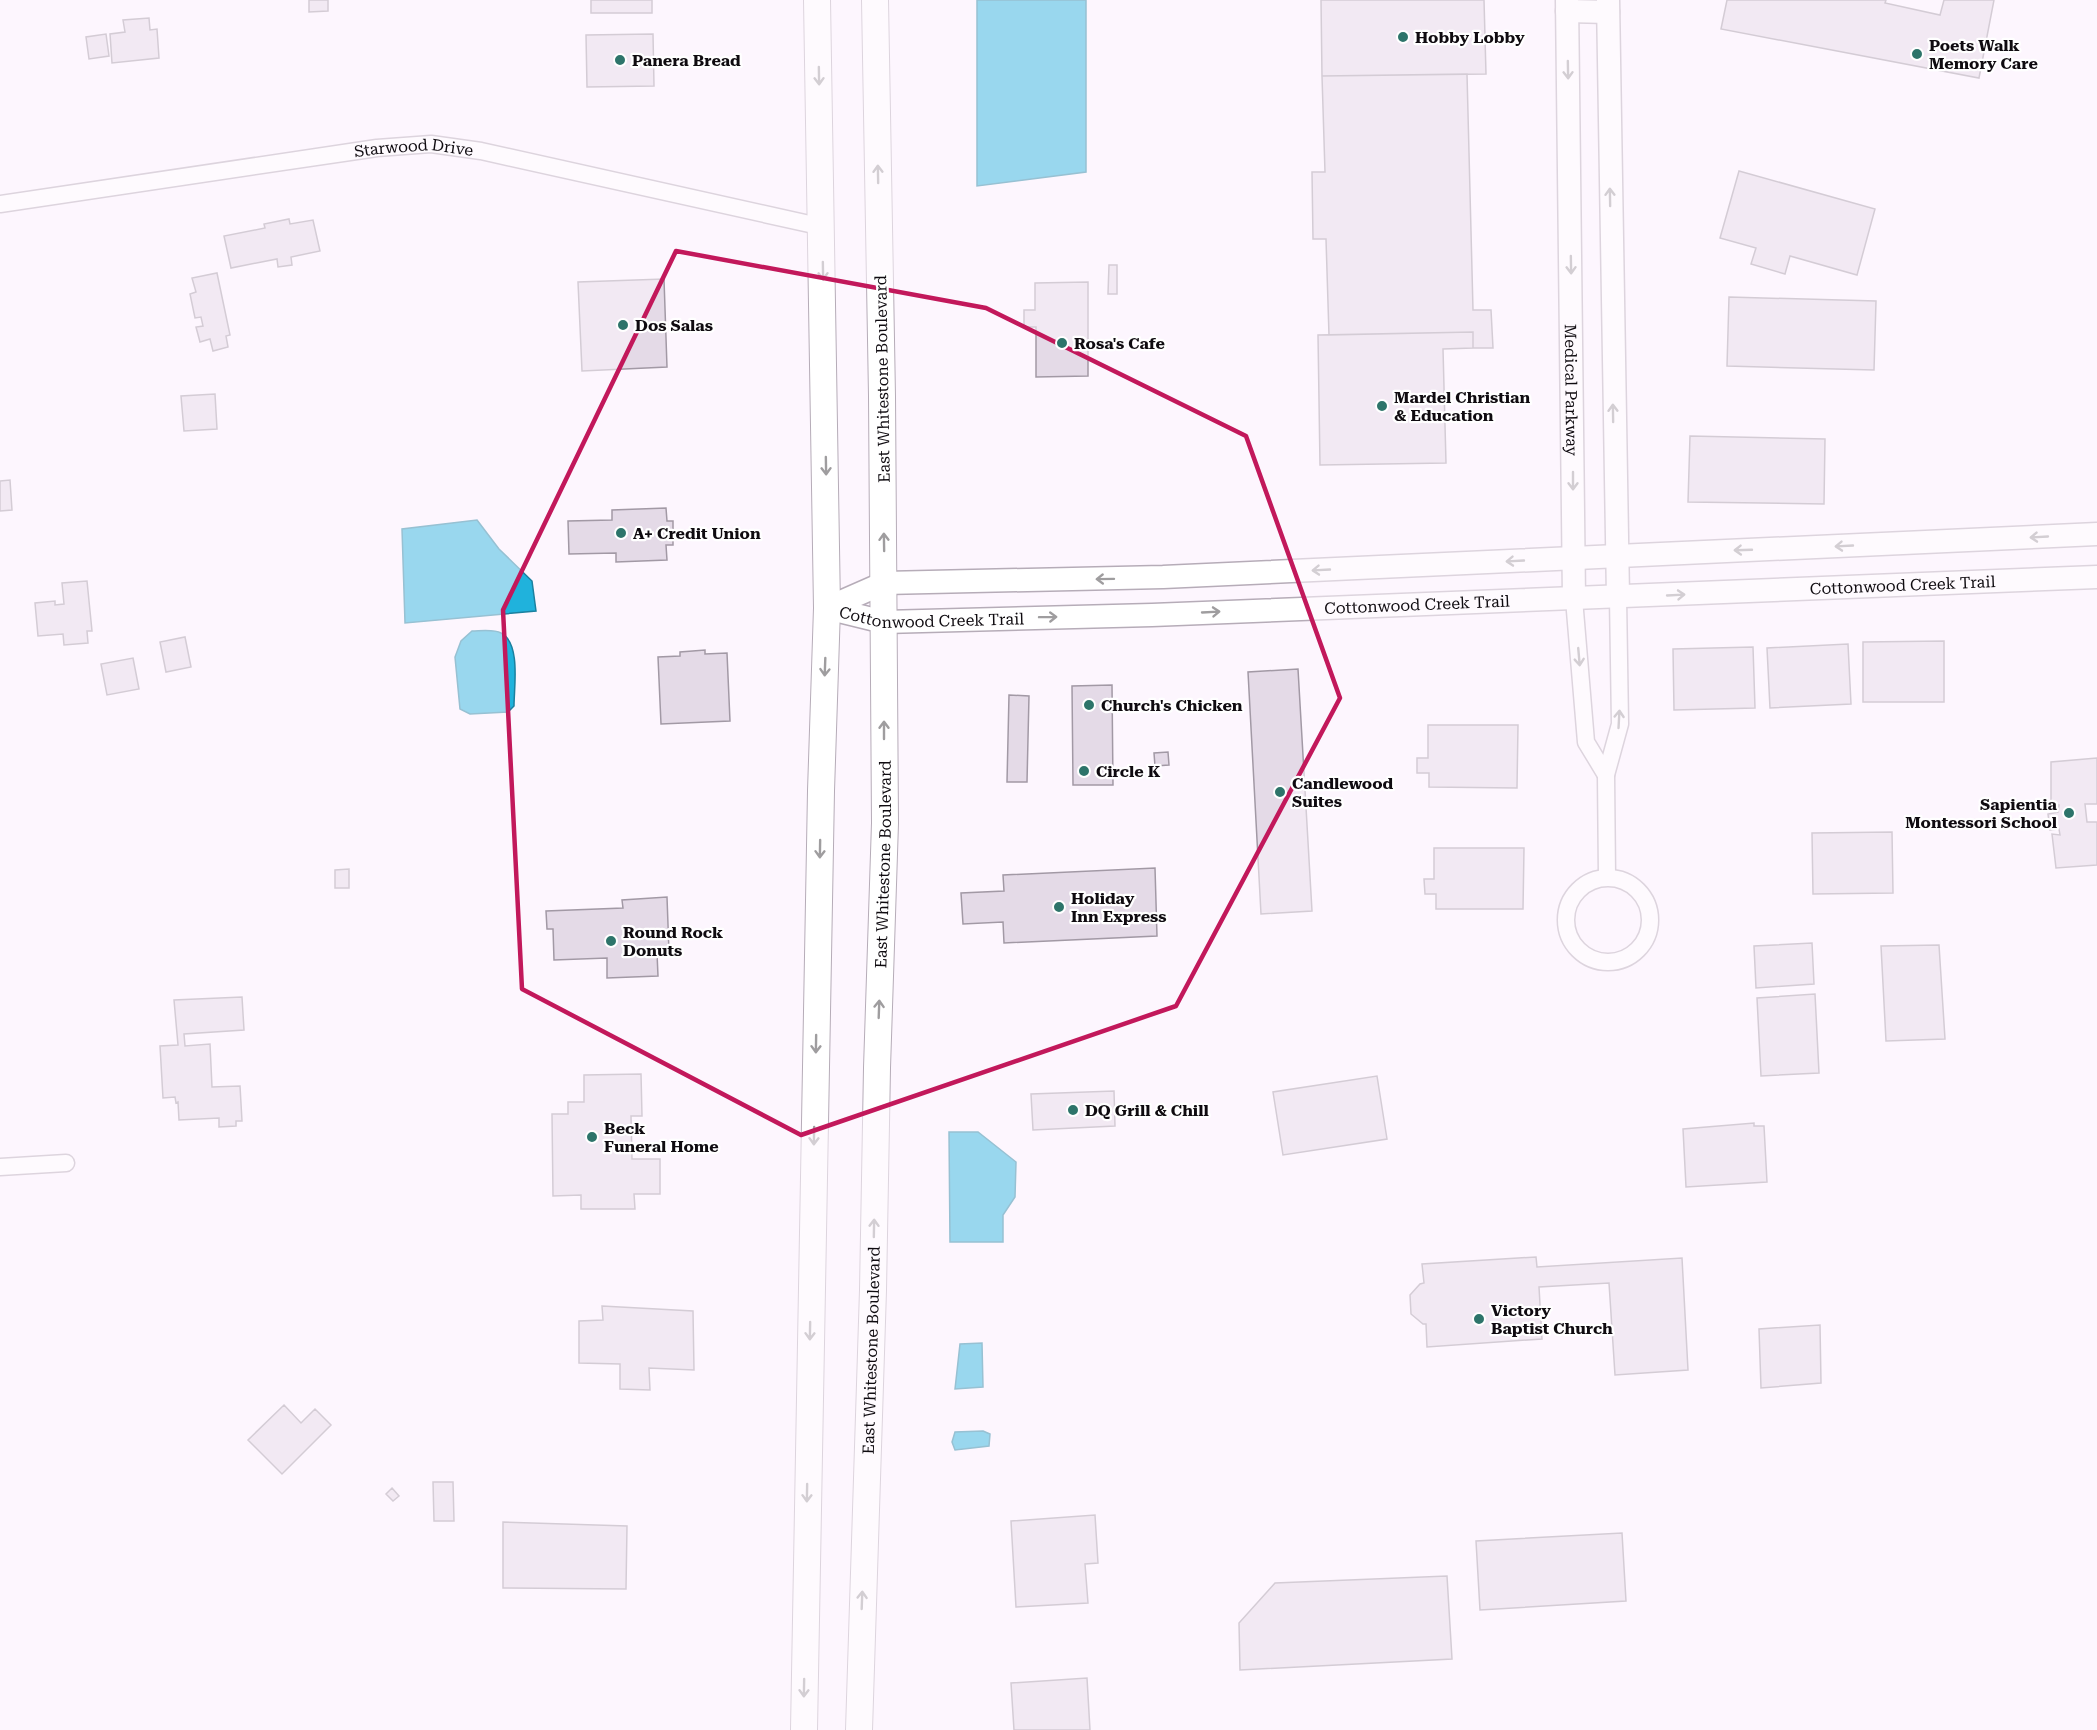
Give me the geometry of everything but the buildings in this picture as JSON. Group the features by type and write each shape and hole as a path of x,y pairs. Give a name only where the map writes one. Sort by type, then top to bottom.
{"main road":[{"path":"804,1730 821,790 828,608 817,0"},
{"name":"East Whitestone Boulevard","path":"859,1730 885,823 884,583 875,0"}],"street":[{"path":"1567,6 1608,6"},
{"name":"Medical Parkway","path":"1567,6 1574,599 1586,742 1606,776"},
{"name":"Medical Parkway","path":"1607,877 1606,776 1620,724 1608,6"},
{"name":"Starwood Drive","path":"0,204 377,148 431,144 481,151 822,227"},
{"name":"Cottonwood Creek Trail","path":"828,608 884,583 1163,577 2097,534"},
{"name":"Cottonwood Creek Trail","path":"828,608 884,622 1152,615 2097,577"},
{"path":"1607,877 1632,884 1642,893 1651,918 1648,936 1637,951 1628,958 1603,963 1581,953 1573,944 1566,920 1568,907 1574,895 1594,880 1607,877"},
{"path":"0,1167 66,1163"}],"highlighted area":[{"path":"676,251 986,308 1246,436 1340,698 1176,1006 801,1135 522,989 503,610"}],"water":[{"path":"977,0 1086,0 1086,172 977,186"},
{"path":"477,520 499,549 532,581 536,611 405,623 402,529"},
{"path":"472,631 501,633 511,646 515,666 514,706 508,712 470,714 460,709 455,657 461,641"},
{"path":"949,1132 978,1132 1016,1162 1015,1197 1003,1215 1003,1242 950,1242"},
{"path":"982,1343 983,1387 955,1389 960,1344"},
{"path":"983,1431 990,1434 989,1446 955,1450 952,1442 955,1432"}],"place":[{"name":"Hobby Lobby","path":"1403,37"},
{"name":"Poets Walk Memory Care","path":"1917,54"},
{"name":"Panera Bread","path":"620,60"},
{"name":"Dos Salas","path":"623,325"},
{"name":"Rosa's Cafe","path":"1062,343"},
{"name":"Mardel Christian & Education","path":"1382,406"},
{"name":"A+ Credit Union","path":"621,533"},
{"name":"Church's Chicken","path":"1089,705"},
{"name":"Circle K","path":"1084,771"},
{"name":"Candlewood Suites","path":"1280,792"},
{"name":"Sapientia Montessori School","path":"2069,813"},
{"name":"Holiday Inn Express","path":"1059,907"},
{"name":"Round Rock Donuts","path":"611,941"},
{"name":"DQ Grill & Chill","path":"1073,1110"},
{"name":"Beck Funeral Home","path":"592,1137"},
{"name":"Victory Baptist Church","path":"1479,1319"}]}
